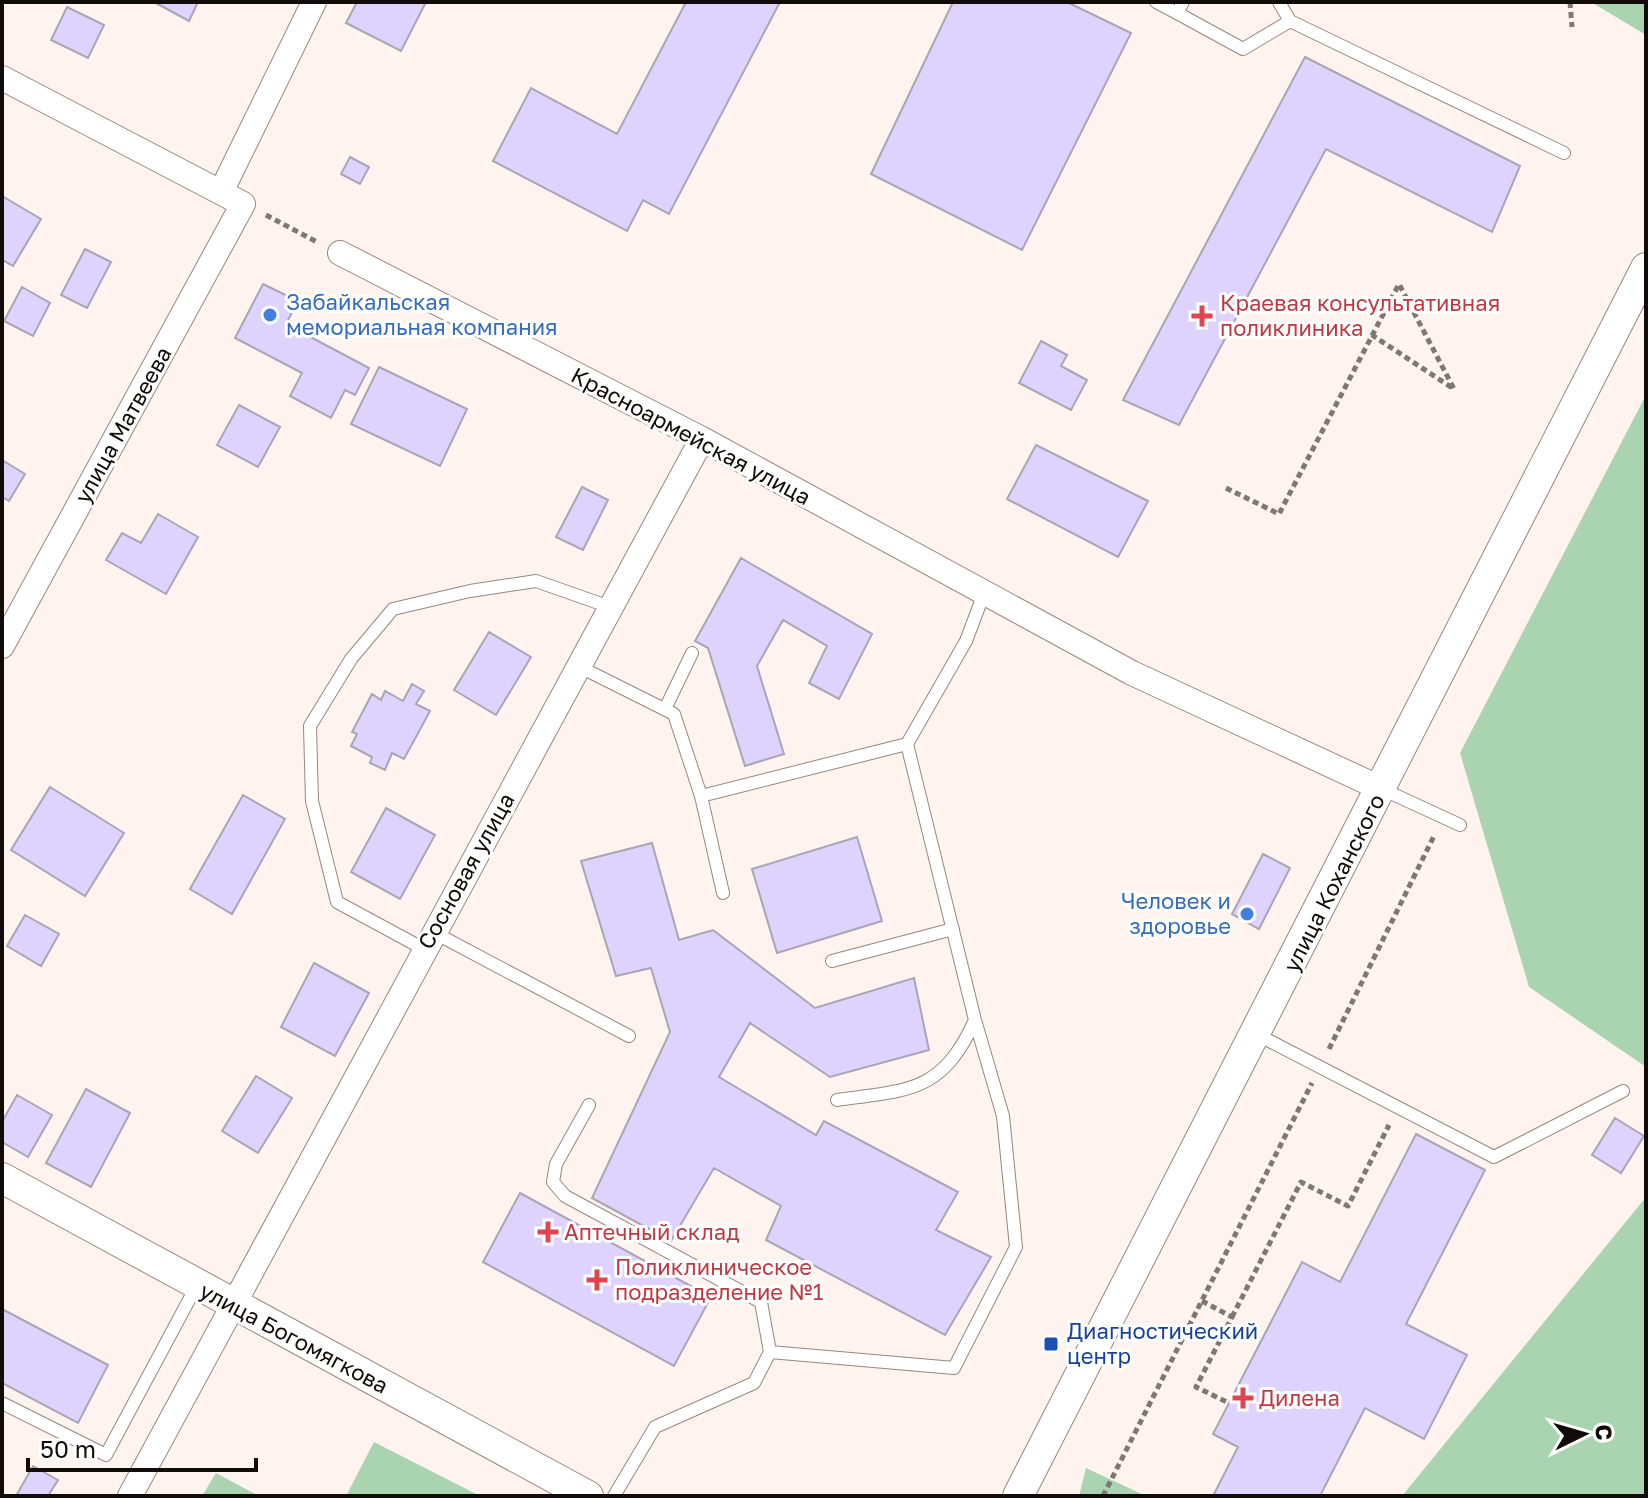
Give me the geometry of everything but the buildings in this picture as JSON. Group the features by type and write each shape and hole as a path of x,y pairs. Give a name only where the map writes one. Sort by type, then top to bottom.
{"street":[{"path":"221,192 314,2"},
{"path":"2,78 243,204"},
{"name":"улица Матвеева","path":"2,646 243,204"},
{"name":"Красноармейская улица","path":"340,253 702,439 983,596 1132,673 1382,789"},
{"name":"улица Коханского","path":"1018,1496 1646,268"},
{"name":"Сосновая улица","path":"130,1496 230,1304 702,439"},
{"name":"улица Богомягкова","path":"2,1178 588,1496"}],"lane":[{"path":"1156,2 1180,7 1243,49 1290,21"},
{"path":"1279,2 1290,21 1564,153"},
{"path":"610,607 536,581 470,591 393,609 351,659 310,726 312,801 337,902 428,940 629,1036"},
{"path":"770,1352 954,1368 1016,1247 1003,1116 975,1020 907,744 966,641 983,596"},
{"path":"665,709 692,653"},
{"path":"578,666 674,714 701,796 723,893"},
{"path":"701,796 907,744"},
{"path":"1382,789 1460,825"},
{"path":"832,961 953,929"},
{"path":"837,1100 895,1092 927,1082 960,1054 975,1020"},
{"path":"1256,1034 1494,1157 1623,1091"},
{"path":"589,1105 556,1164 553,1182 565,1196 761,1302 770,1352 754,1383 655,1427 614,1496"},
{"path":"2,1403 106,1455 197,1285"}],"path":[{"path":"1570,2 1572,27"},
{"path":"243,204 340,253"},
{"path":"1226,488 1279,514 1372,335 1399,284 1454,389 1372,335"},
{"path":"1103,1496 1443,817"},
{"path":"1229,1403 1196,1387 1301,1182 1348,1206 1398,1107"},
{"path":"1202,1301 1232,1317"}],"green space":[{"path":"1591,2 1646,2 1646,35"},
{"path":"1646,395 1646,1067 1529,987 1460,753"},
{"path":"1646,1197 1646,1496 1402,1496"},
{"path":"374,1442 480,1496 346,1496"},
{"path":"1086,1468 1146,1496 1079,1496"},
{"path":"216,1473 259,1496 202,1496"}],"place":[{"name":"Забайкальская мемориальная компания","path":"270,315"},
{"name":"Краевая консультативная поликлиника","path":"1202,316"},
{"name":"Человек и здоровье","path":"1247,914"},
{"name":"Аптечный склад","path":"548,1232"},
{"name":"Поликлиническое подразделение №1","path":"597,1280"},
{"name":"Диагностический центр","path":"1051,1344"},
{"name":"Дилена","path":"1243,1398"}]}
